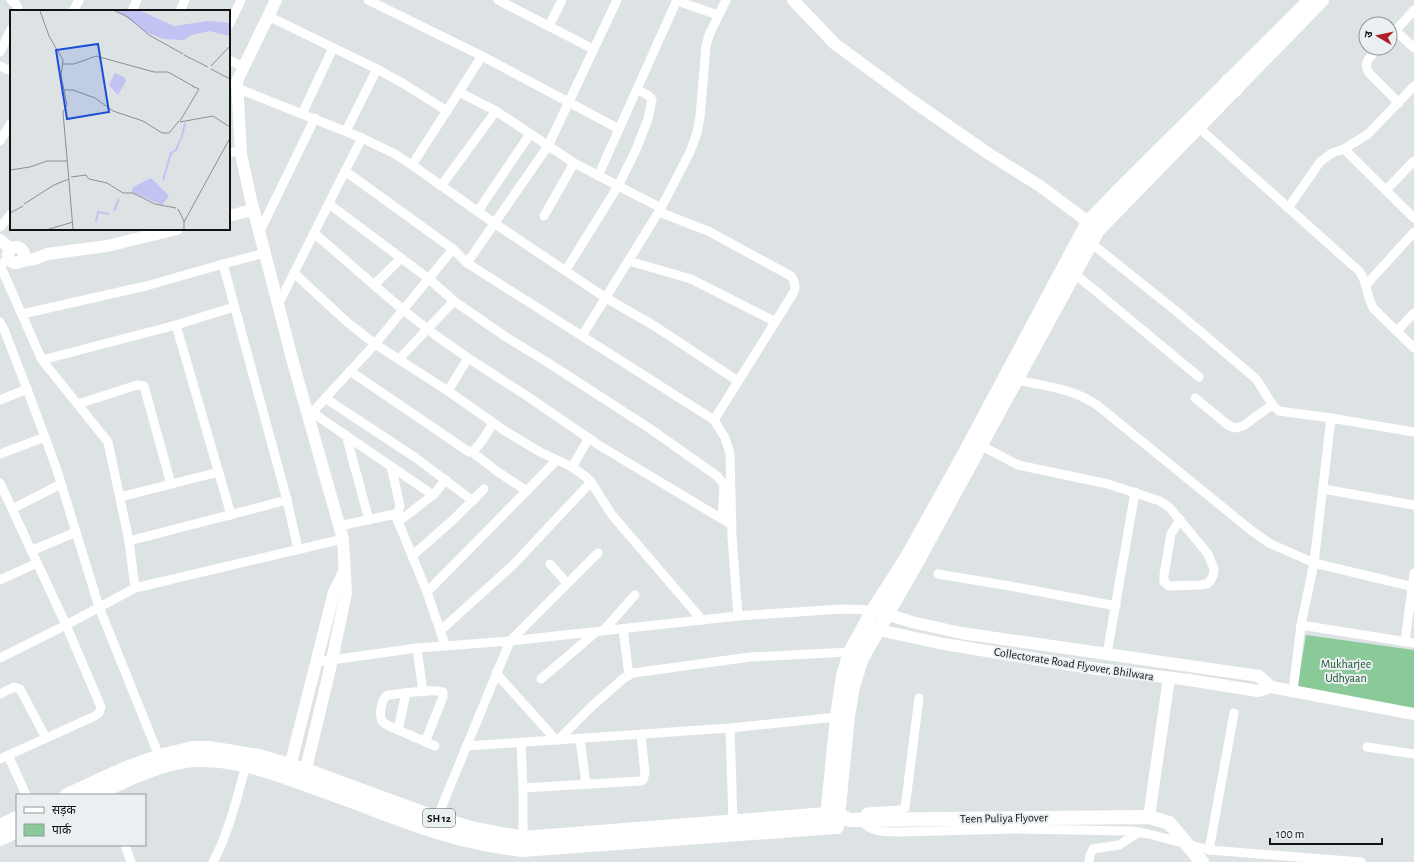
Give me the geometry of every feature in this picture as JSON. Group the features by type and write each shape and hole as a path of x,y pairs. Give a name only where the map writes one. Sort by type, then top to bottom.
{"main road":[{"path":"840,820 848,716 853,686 862,658 888,614 1074,273 1090,243 1093,226 1198,127 1232,85 1310,0"},
{"path":"840,820 837,717 843,676 850,652 872,610 907,557 1093,226 1147,161 1232,85 1322,0"},
{"name":"SH 12","path":"104,793 161,761 193,748 209,748 259,756 289,772"},
{"name":"SH 12","path":"69,794 126,768 161,761 209,760 289,772 475,829 523,838 733,821 840,820"},
{"name":"SH 12","path":"304,776 446,834 474,842 522,850 840,820"},
{"name":"Teen Puliya Flyover","path":"840,820 1149,817 1169,823 1206,856"},
{"path":"0,826 16,818"},
{"path":"0,838 16,831"}],"street":[{"path":"10,0 16,3 18,10"},
{"path":"74,10 79,0"},
{"path":"133,10 138,0"},
{"path":"230,23 241,0"},
{"path":"276,0 237,81 241,150 259,233 343,539 346,593 332,660 304,776"},
{"path":"368,0 482,56 619,129"},
{"path":"498,0 514,4 549,26 593,49"},
{"path":"549,26 562,0"},
{"path":"467,263 548,146 617,0"},
{"path":"582,336 660,210 690,152 697,133 700,117 708,36 726,0"},
{"path":"793,0 841,48 914,102 1040,186 1093,226"},
{"path":"598,176 677,1 718,15"},
{"path":"1398,28 1414,10"},
{"path":"268,16 377,69 447,111"},
{"path":"0,52 10,31"},
{"path":"1398,37 1414,48"},
{"path":"302,114 333,48"},
{"path":"412,165 482,56"},
{"path":"1371,56 1366,64 1366,69 1399,103"},
{"path":"230,60 244,67"},
{"path":"0,66 10,71"},
{"path":"346,131 377,69"},
{"path":"1288,208 1320,162 1332,153 1344,149 1368,134 1414,86"},
{"path":"237,88 315,118 395,154 606,298 653,325 738,381"},
{"path":"566,270 618,186 635,152 648,119 651,106 650,97 637,90"},
{"path":"459,92 496,111 574,163 660,210 708,231 791,276 795,282 795,288 714,420"},
{"path":"442,186 496,111"},
{"path":"259,233 315,118"},
{"path":"0,141 10,125"},
{"path":"1198,127 1359,271 1364,278 1370,303 1374,309 1414,348"},
{"path":"478,211 530,134"},
{"path":"278,305 362,138"},
{"path":"1344,149 1414,218"},
{"path":"230,153 241,150"},
{"path":"1386,190 1414,161"},
{"path":"544,216 574,163"},
{"path":"345,171 453,249 467,263 714,420 725,438 730,453 732,525 738,616"},
{"path":"329,204 429,279 454,301 506,337 684,451 717,476 723,483 722,519"},
{"path":"230,216 253,210"},
{"path":"0,227 10,215"},
{"path":"8,257 24,256 21,261 35,259 47,254 107,246 173,230"},
{"path":"1366,285 1414,232"},
{"path":"314,233 403,310 468,358 528,396 589,438 732,525"},
{"path":"0,240 8,257 22,314 42,360 108,442 129,541 135,588"},
{"path":"1090,243 1176,311 1255,378 1265,391 1272,405 1279,410 1414,432"},
{"path":"310,415 375,344 453,249"},
{"path":"8,257 35,250 47,254"},
{"path":"22,314 146,286 222,264 265,254"},
{"path":"374,285 401,258"},
{"path":"629,261 691,279 774,321"},
{"path":"222,264 287,500 298,549"},
{"path":"294,273 347,322 375,344 529,446 582,473 591,482 612,516 702,620"},
{"path":"1074,273 1199,377"},
{"path":"399,359 454,301"},
{"path":"42,360 176,325 234,307"},
{"path":"1397,331 1414,313"},
{"path":"0,322 10,344 45,437 102,606 161,761"},
{"path":"176,325 231,515"},
{"path":"0,348 10,344"},
{"path":"448,391 468,358"},
{"path":"350,371 466,451 472,452 498,472 527,491"},
{"path":"1016,380 1067,390 1086,398 1097,405 1252,531 1269,543 1314,563 1413,587"},
{"path":"78,404 136,385 144,386 171,484"},
{"path":"0,400 27,389"},
{"path":"326,398 416,458 473,501"},
{"path":"1195,398 1228,425 1235,428 1243,426 1272,405"},
{"path":"310,415 346,435 433,495"},
{"path":"1293,691 1301,625 1314,563 1331,418"},
{"path":"472,452 476,449 493,423"},
{"path":"346,435 369,520"},
{"path":"0,454 45,437"},
{"path":"572,467 589,438"},
{"path":"980,445 1018,465 1108,484 1135,492 1164,504 1180,520 1208,554 1214,569 1213,576 1207,584 1175,587 1169,586 1164,582 1171,534 1180,520"},
{"path":"427,592 557,460"},
{"path":"391,466 400,506 396,518 427,592 445,645"},
{"path":"120,497 218,472"},
{"path":"339,526 369,520 396,518 433,495 446,480"},
{"path":"440,630 514,565 591,482"},
{"path":"0,483 101,703 101,710 95,716 4,757 25,794"},
{"path":"12,509 61,484"},
{"path":"412,556 454,520 484,489"},
{"path":"1323,489 1414,505"},
{"path":"1107,654 1135,492"},
{"path":"129,541 287,500"},
{"path":"31,550 76,532"},
{"path":"0,658 135,588 343,539"},
{"path":"437,818 510,641 598,553"},
{"path":"0,580 37,563"},
{"path":"550,564 567,583"},
{"path":"289,772 334,592 345,571"},
{"path":"1301,625 1410,642 1414,573"},
{"path":"938,574 1116,606"},
{"path":"541,679 600,631 635,595"},
{"path":"316,662 417,648 510,641 738,616 841,609 872,610 942,630 1259,676 1271,687 1414,714"},
{"name":"Collectorate Road Flyover, Bhilwara","path":"864,626 878,631 944,644 1090,668 1258,691 1271,687"},
{"path":"623,629 629,675"},
{"path":"417,648 423,692"},
{"path":"557,740 591,707 629,675 640,672 750,657 850,652"},
{"path":"496,674 557,740"},
{"path":"1149,817 1169,678"},
{"path":"0,694 14,687 20,689 46,738"},
{"path":"425,742 444,695 443,692 406,693 388,695 384,698 382,702 382,721 389,726 425,742 435,746"},
{"path":"398,730 406,693"},
{"path":"840,820 867,812 900,810 905,808 918,698"},
{"path":"1206,856 1234,714"},
{"path":"466,746 641,735 837,717"},
{"path":"730,728 733,821"},
{"path":"523,788 638,782 644,780 645,773 641,735"},
{"path":"580,739 586,784"},
{"path":"521,743 523,838"},
{"path":"1367,747 1414,754"},
{"path":"213,862 221,846 232,816 246,765"},
{"path":"840,820 886,832 1014,829 1139,832 1149,834 1206,856 1361,862"},
{"path":"1089,862 1093,849 1119,845 1139,832"},
{"path":"125,846 131,862"}],"green space":[{"name":"Mukharjee Udhyaan","path":"1306,635 1414,650 1414,712 1296,695"}]}
